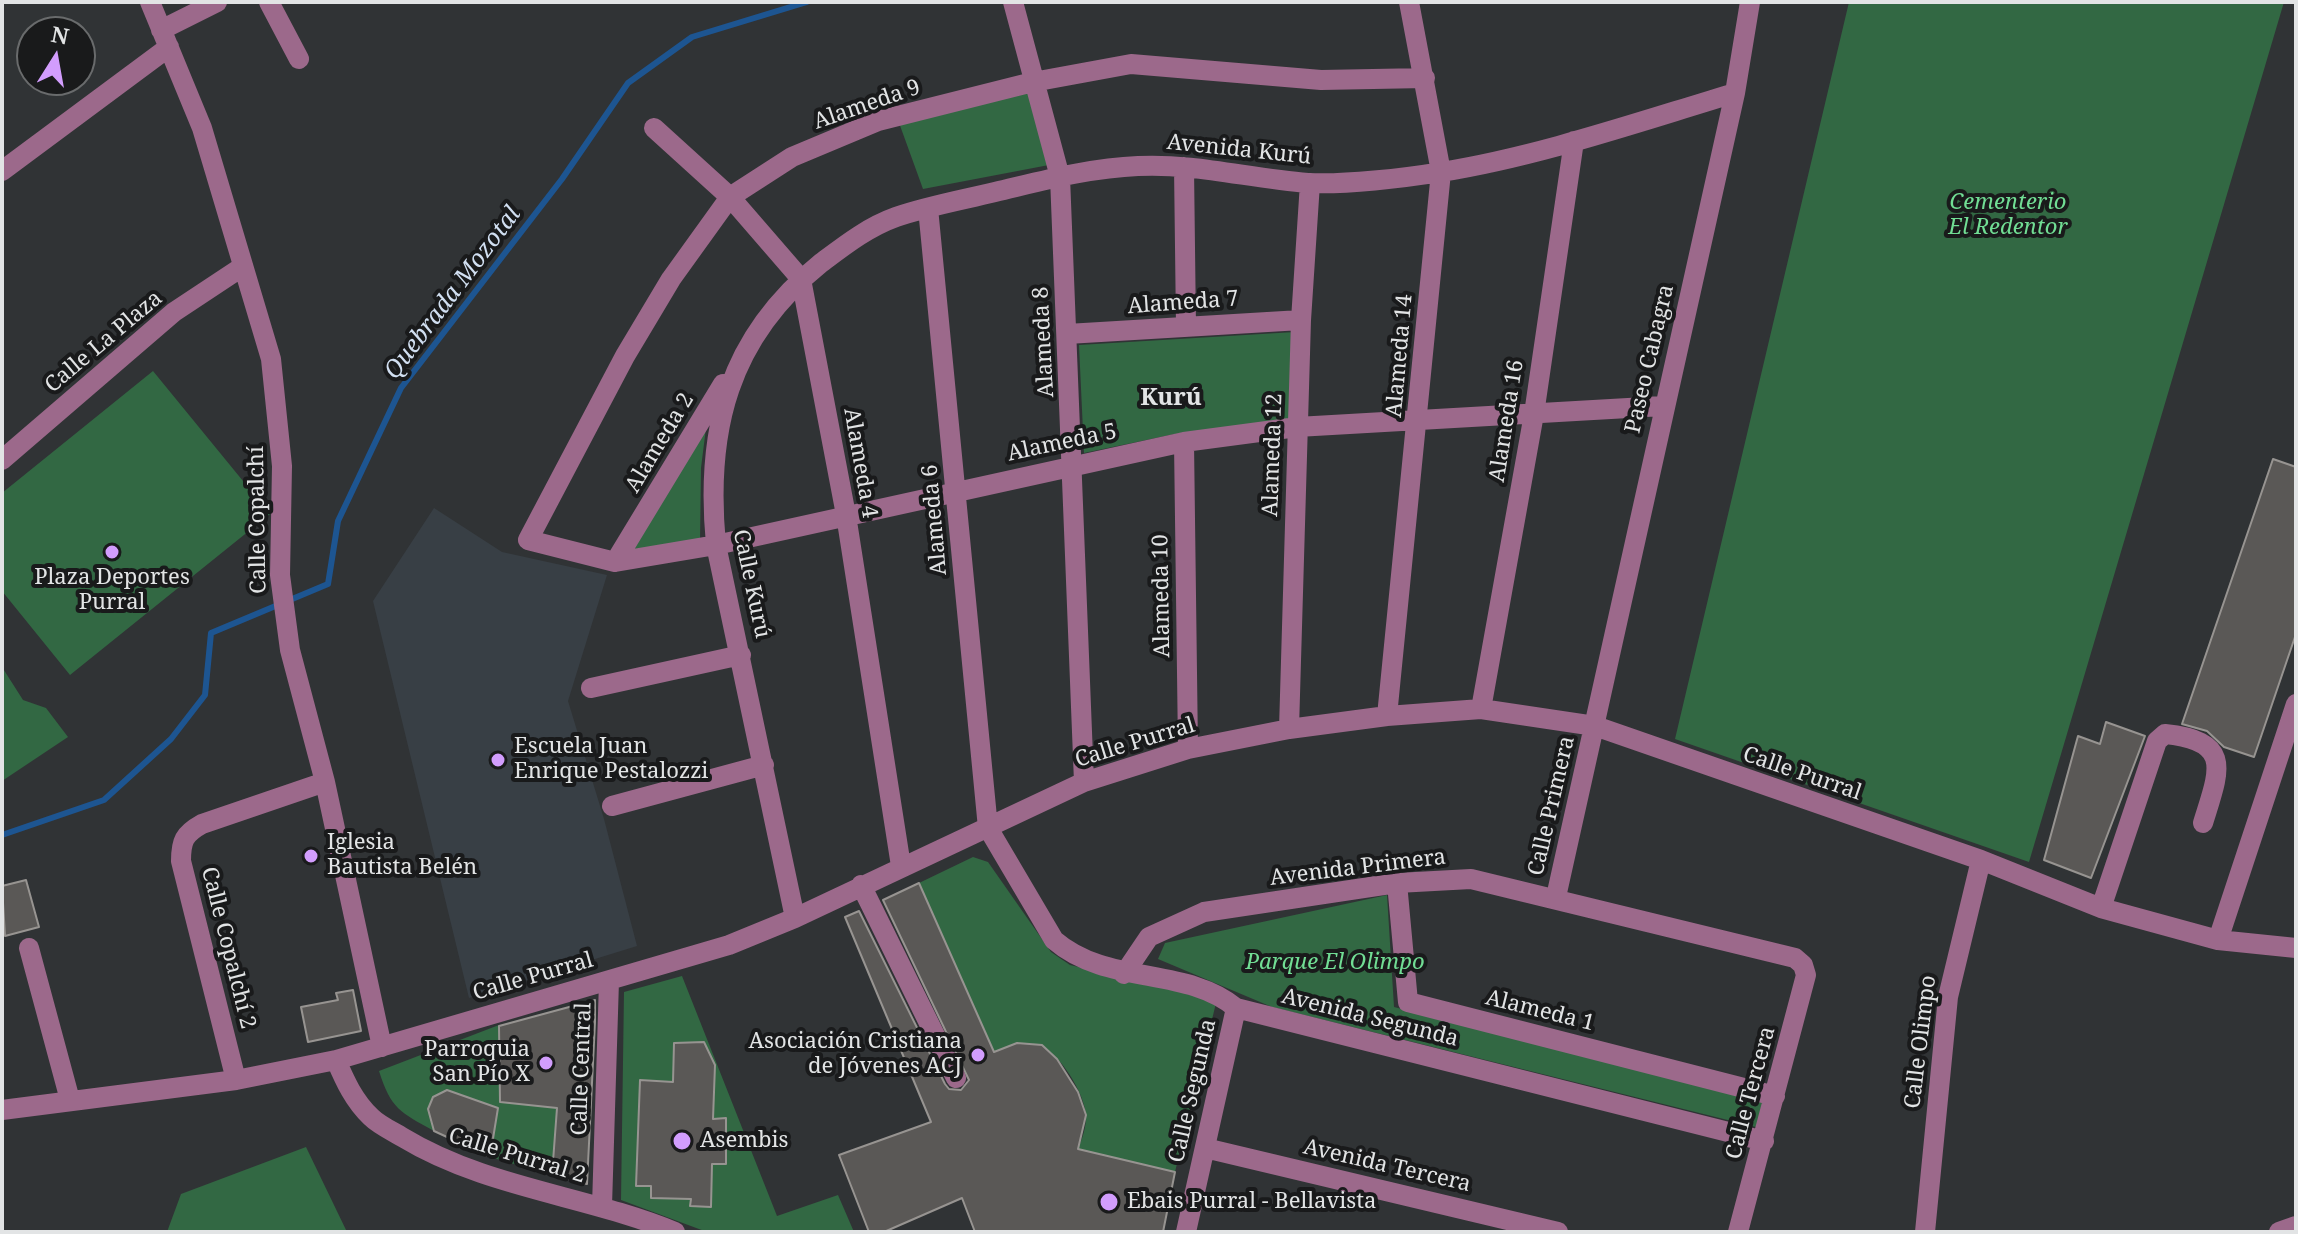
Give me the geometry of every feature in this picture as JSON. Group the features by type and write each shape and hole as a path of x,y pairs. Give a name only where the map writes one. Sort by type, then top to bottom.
{"street":[{"name":"Calle Copalchí","path":"150,2 202,128 271,359 282,466 280,575 290,650 325,782 382,1047"},
{"path":"2,171 165,39 217,2"},
{"path":"269,2 299,59"},
{"name":"Alameda 8","path":"1013,2 1060,177 1074,465 1084,782"},
{"name":"Alameda 14","path":"1387,716 1441,172 1409,2"},
{"name":"Paseo Cabagra","path":"1595,726 1663,406 1735,93 1750,2"},
{"name":"Alameda 9","path":"528,540 625,356 671,279 730,197 792,157 878,121 1033,82 1131,64 1321,80 1425,78"},
{"name":"Avenida Kurú","path":"801,279 855,237 895,217 1097,168 1184,167 1310,183 1441,172 1574,141 1735,93"},
{"path":"654,128 730,197 801,279"},
{"name":"Alameda 16","path":"1481,709 1534,414 1574,141"},
{"path":"1184,167 1186,327"},
{"name":"Alameda 12","path":"1289,729 1301,320 1310,183"},
{"name":"Alameda 6","path":"928,208 988,828"},
{"name":"Calle La Plaza","path":"2,460 174,312 242,267"},
{"name":"Calle Kurú","path":"795,918 716,545 711,490 714,452 724,402 745,348 776,304 801,279"},
{"name":"Alameda 4","path":"801,279 846,515 901,866"},
{"name":"Alameda 7","path":"1067,334 1301,320"},
{"name":"Alameda 2","path":"615,562 745,348"},
{"name":"Alameda 5","path":"528,540 615,562 716,545 1184,442 1297,427 1663,406"},
{"name":"Alameda 10","path":"1184,442 1188,749"},
{"path":"591,688 741,655"},
{"path":"2218,940 2296,704"},
{"name":"Calle Purral","path":"2,1110 236,1080 336,1060 729,945 795,918 1084,782 1188,749 1289,729 1387,716 1481,709 1595,726 1981,860 2101,908 2218,940 2296,948"},
{"name":"Calle Primera","path":"1556,897 1595,726"},
{"path":"2101,908 2157,741 2165,734 2203,743 2212,748 2218,760 2203,823"},
{"path":"612,806 764,765"},
{"name":"Calle Copalchí 2","path":"236,1080 181,861 181,843 188,831 202,824 325,782"},
{"name":"Avenida Segunda","path":"988,828 1054,940 1069,953 1124,974 1205,989 1236,1008 1764,1141"},
{"name":"Calle Olimpo","path":"1925,1232 1948,997 1981,860"},
{"name":"Avenida Primera","path":"1124,974 1149,937 1204,912 1397,883 1471,879 1556,897 1795,958 1803,965"},
{"name":"Alameda 1","path":"1397,883 1408,1002 1775,1096"},
{"path":"861,885 956,1078"},
{"path":"29,948 70,1100"},
{"name":"Calle Tercera","path":"1738,1232 1806,975 1803,965"},
{"name":"Calle Central","path":"602,1206 609,981"},
{"name":"Calle Segunda","path":"1186,1232 1236,1008"},
{"name":"Calle Purral 2","path":"336,1060 349,1091 372,1118 436,1157 496,1179 602,1206 675,1232"},
{"name":"Avenida Tercera","path":"1205,1148 1558,1232"},
{"path":"2279,1232 2296,1226"}],"shaded area":[{"name":"Escuela Juan Enrique Pestalozzi","path":"434,508 502,552 607,575 568,701 604,819 637,946 469,998 373,601"}],"green space":[{"name":"Cementerio El Redentor","path":"1849,2 2284,2 2029,862 1675,739"},
{"path":"1031,90 1049,165 923,189 898,120"},
{"path":"1295,332 1292,423 1175,434 1084,453 1079,345"},
{"name":"Plaza Deportes Purral","path":"153,371 270,514 70,675 2,591 2,493"},
{"path":"707,420 701,468 700,542 632,551"},
{"path":"2,667 23,700 46,708 68,737 2,781"},
{"path":"973,857 988,862 1051,952 1070,965 1209,997 1216,1003 1175,1172 1078,1149 1085,1125 1085,1108 1076,1086 1062,1065 1038,1045 1016,1044 994,1052 919,883"},
{"name":"Parque El Olimpo","path":"1387,895 1394,1007 1765,1102 1760,1128 1272,1007 1158,959 1165,943"},
{"path":"682,976 777,1216 838,1195 854,1232 707,1232 621,1200 624,992","holes":["704,1042 715,1065 713,1119 725,1118 725,1164 712,1164 710,1207 691,1206 691,1199 651,1198 651,1186 636,1185 640,1081 673,1082 674,1043"]},
{"path":"499,1025 500,1102 557,1108 552,1175 490,1157 498,1108 447,1090 433,1097 428,1109 434,1131 398,1108 383,1084 379,1071"},
{"path":"306,1147 347,1232 167,1232 181,1194"}],"building":[{"path":"2273,459 2296,467 2296,634 2254,757 2224,747 2207,731 2182,724"},
{"path":"2106,722 2145,736 2091,878 2044,860 2078,736 2100,744"},
{"path":"26,880 39,927 5,936 2,886"},
{"name":"Asociación Cristiana de Jóvenes ACJ","path":"919,883 994,1052 1017,1043 1042,1045 1057,1059 1078,1092 1086,1115 1078,1149 1175,1172 1163,1232 975,1232 962,1198 884,1232 869,1232 839,1155 931,1122 845,917 859,911 945,1084 949,1089 961,1090 969,1080 883,900"},
{"path":"353,990 361,1031 308,1042 301,1007 338,1000 336,993"},
{"name":"Parroquia San Pío X","path":"595,1000 587,1184 552,1175 557,1108 500,1102 499,1026"},
{"name":"Asembis","path":"704,1042 715,1065 713,1119 726,1118 726,1164 712,1164 711,1207 690,1206 691,1199 651,1198 651,1186 636,1186 640,1080 673,1082 674,1043"},
{"path":"447,1090 498,1108 490,1157 434,1131 428,1109 433,1097"}],"waterway":[{"name":"Quebrada Mozotal","path":"2,835 104,800 171,739 205,695 211,633 328,584 338,521 401,388 562,179 628,83 692,37 807,2"}],"place":[{"name":"Plaza Deportes Purral","path":"112,552"},
{"name":"Escuela Juan Enrique Pestalozzi","path":"498,760"},
{"name":"Iglesia Bautista Belén","path":"311,856"},
{"name":"Asociación Cristiana de Jóvenes ACJ","path":"978,1055"},
{"name":"Parroquia San Pío X","path":"546,1063"},
{"name":"Asembis","path":"682,1141"},
{"name":"Ebais Purral - Bellavista","path":"1109,1202"}],"district":[{"name":"Kurú","path":"1171,398"}]}
